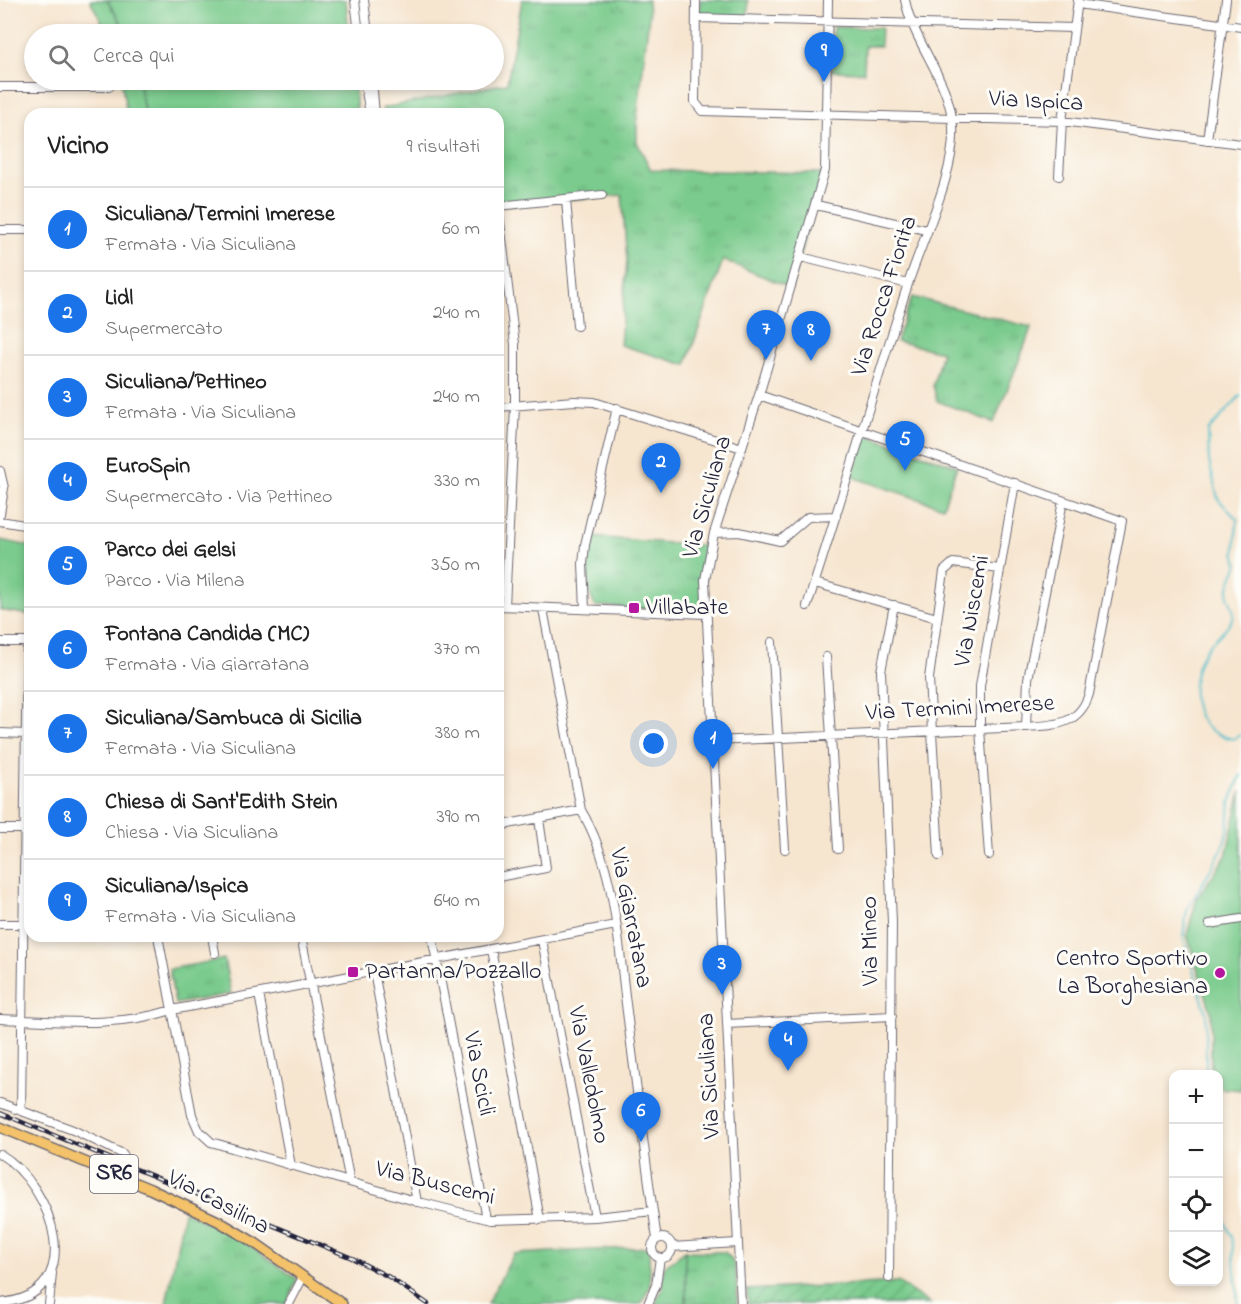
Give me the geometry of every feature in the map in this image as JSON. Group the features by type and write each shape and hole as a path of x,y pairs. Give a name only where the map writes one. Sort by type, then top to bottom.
{"main road":[{"name":"Via Casilina","path":"0,1127 202,1213 244,1236 342,1304"}],"street":[{"path":"355,0 358,24"},
{"path":"364,0 367,24"},
{"path":"696,0 696,18 1074,28"},
{"name":"Via Siculiana","path":"741,1304 705,576 714,533 759,395 825,170 828,0"},
{"name":"Via Rocca Fiorita","path":"807,606 908,284 946,174 953,140 952,117 944,86 911,24 905,0"},
{"path":"1207,140 1226,0"},
{"path":"1059,176 1062,121 1078,2 1241,27"},
{"name":"Via Ispica","path":"696,18 695,102 698,109 704,112 1062,121 1241,144"},
{"path":"0,87 24,87"},
{"path":"366,90 369,108"},
{"path":"373,90 374,108"},
{"path":"504,205 602,195"},
{"path":"566,200 577,326"},
{"path":"816,205 926,230"},
{"path":"0,230 24,230"},
{"path":"504,255 515,344 515,406 504,563"},
{"path":"801,257 908,284"},
{"path":"759,395 1063,501 1028,679 1026,728"},
{"path":"504,407 574,400 617,408 742,448"},
{"path":"585,609 583,564 585,545 617,408"},
{"path":"0,471 4,488 0,514"},
{"name":"Via Niscemi","path":"989,855 980,729 981,683 1015,483"},
{"name":"Via Termini Imerese","path":"714,741 931,730 1026,728 1067,722 1080,713 1086,704 1122,521 1063,501"},
{"path":"714,533 739,532 780,541 808,517 836,516"},
{"path":"0,520 24,525"},
{"path":"939,856 929,678 944,571 948,565 955,562 1000,569"},
{"path":"815,583 937,618"},
{"name":"Via Mineo","path":"889,1278 892,922 882,659 894,605"},
{"path":"504,606 706,614"},
{"name":"Via Giarratana","path":"543,609 581,810 600,851 616,925 657,1239"},
{"path":"0,642 24,642"},
{"path":"772,642 776,739 785,849"},
{"path":"826,657 838,849"},
{"path":"0,733 24,734"},
{"path":"504,823 581,810"},
{"path":"504,876 546,868 539,819"},
{"path":"0,829 24,829"},
{"path":"1210,924 1241,919"},
{"path":"0,924 24,924"},
{"path":"0,1019 120,1021 143,1018 171,1010 616,925"},
{"name":"Via Valledolmo","path":"542,940 595,1217"},
{"path":"21,1111 26,942"},
{"path":"159,942 171,1010"},
{"path":"213,942 215,953"},
{"path":"302,942 350,1182"},
{"name":"Via Scicli","path":"433,942 486,1219"},
{"path":"492,949 540,1220"},
{"path":"374,972 417,1202"},
{"path":"259,994 291,1166"},
{"name":"Via Buscemi","path":"171,1010 194,1121 203,1135 214,1143 417,1202 486,1219 506,1222 653,1211"},
{"path":"727,1024 892,1016"},
{"path":"0,1103 123,1154"},
{"path":"0,1154 24,1172 45,1204 53,1233 53,1266 49,1304"},
{"path":"648,1304 656,1288 660,1258 651,1248 657,1239 667,1239 672,1247"},
{"path":"672,1247 737,1243"},
{"path":"660,1258 669,1256 672,1247"},
{"path":"0,1303 18,1303 38,1290 53,1266"},
{"path":"289,1304 303,1277"}],"green space":[{"path":"90,0 107,0 122,24 103,24"},
{"path":"107,0 346,0 348,24 122,24"},
{"path":"522,0 648,0 649,16 637,119 637,142 651,170 822,173 791,288 723,260 686,365 620,345 627,261 622,195 504,205 504,108 383,108 472,90 504,90 504,84 507,83"},
{"path":"700,0 748,0 748,17 699,16"},
{"path":"833,27 881,28 880,46 865,46 864,72 832,71"},
{"path":"123,90 140,90 144,108 126,108"},
{"path":"140,90 355,90 356,108 144,108"},
{"path":"912,297 1031,327 994,423 937,401 933,385 942,352 896,341"},
{"path":"866,435 957,466 943,507 852,477"},
{"path":"592,537 707,546 701,606 692,612 595,606 588,581"},
{"path":"0,540 24,545 24,614 0,610"},
{"name":"Centro Sportivo La Borghesiana","path":"1241,791 1241,1090 1223,1088 1223,1070 1211,1070 1211,1012 1187,935 1197,898 1226,856"},
{"path":"224,959 231,994 175,1004 169,969"},
{"path":"184,1211 235,1236 297,1279 287,1304 166,1304"},
{"path":"649,1247 650,1286 641,1304 487,1304 514,1254"},
{"path":"685,1251 724,1252 729,1256 735,1268 737,1304 686,1304"},
{"path":"685,1251 686,1304 655,1304 663,1288 664,1267"},
{"path":"898,1282 930,1304 748,1304 747,1290"}],"waterway":[{"path":"1241,395 1208,431 1209,461 1218,499 1237,519 1235,552 1238,564 1228,595 1234,614 1228,626 1209,645 1201,657 1194,686 1196,706 1204,724 1217,734 1233,739 1241,735"},
{"path":"1206,1070 1206,1012 1183,936 1187,910 1222,850 1228,831 1230,802 1241,775"},
{"path":"1223,1218 1232,1237 1238,1304"}],"railway":[{"path":"0,1113 352,1258 389,1277 428,1304"}],"place":[{"name":"Siculiana/Ispica","path":"824,82"},
{"name":"Siculiana/Sambuca di Sicilia","path":"766,360"},
{"name":"Chiesa di Sant'Edith Stein","path":"811,361"},
{"name":"Parco dei Gelsi","path":"905,471"},
{"name":"Lidl","path":"661,493"},
{"name":"Villabate","path":"634,608"},
{"name":"Siculiana/Termini Imerese","path":"713,769"},
{"name":"Partanna/Pozzallo","path":"353,972"},
{"name":"Centro Sportivo La Borghesiana","path":"1220,973"},
{"name":"Siculiana/Pettineo","path":"722,995"},
{"name":"EuroSpin","path":"788,1071"},
{"name":"Fontana Candida (MC)","path":"641,1142"}]}
